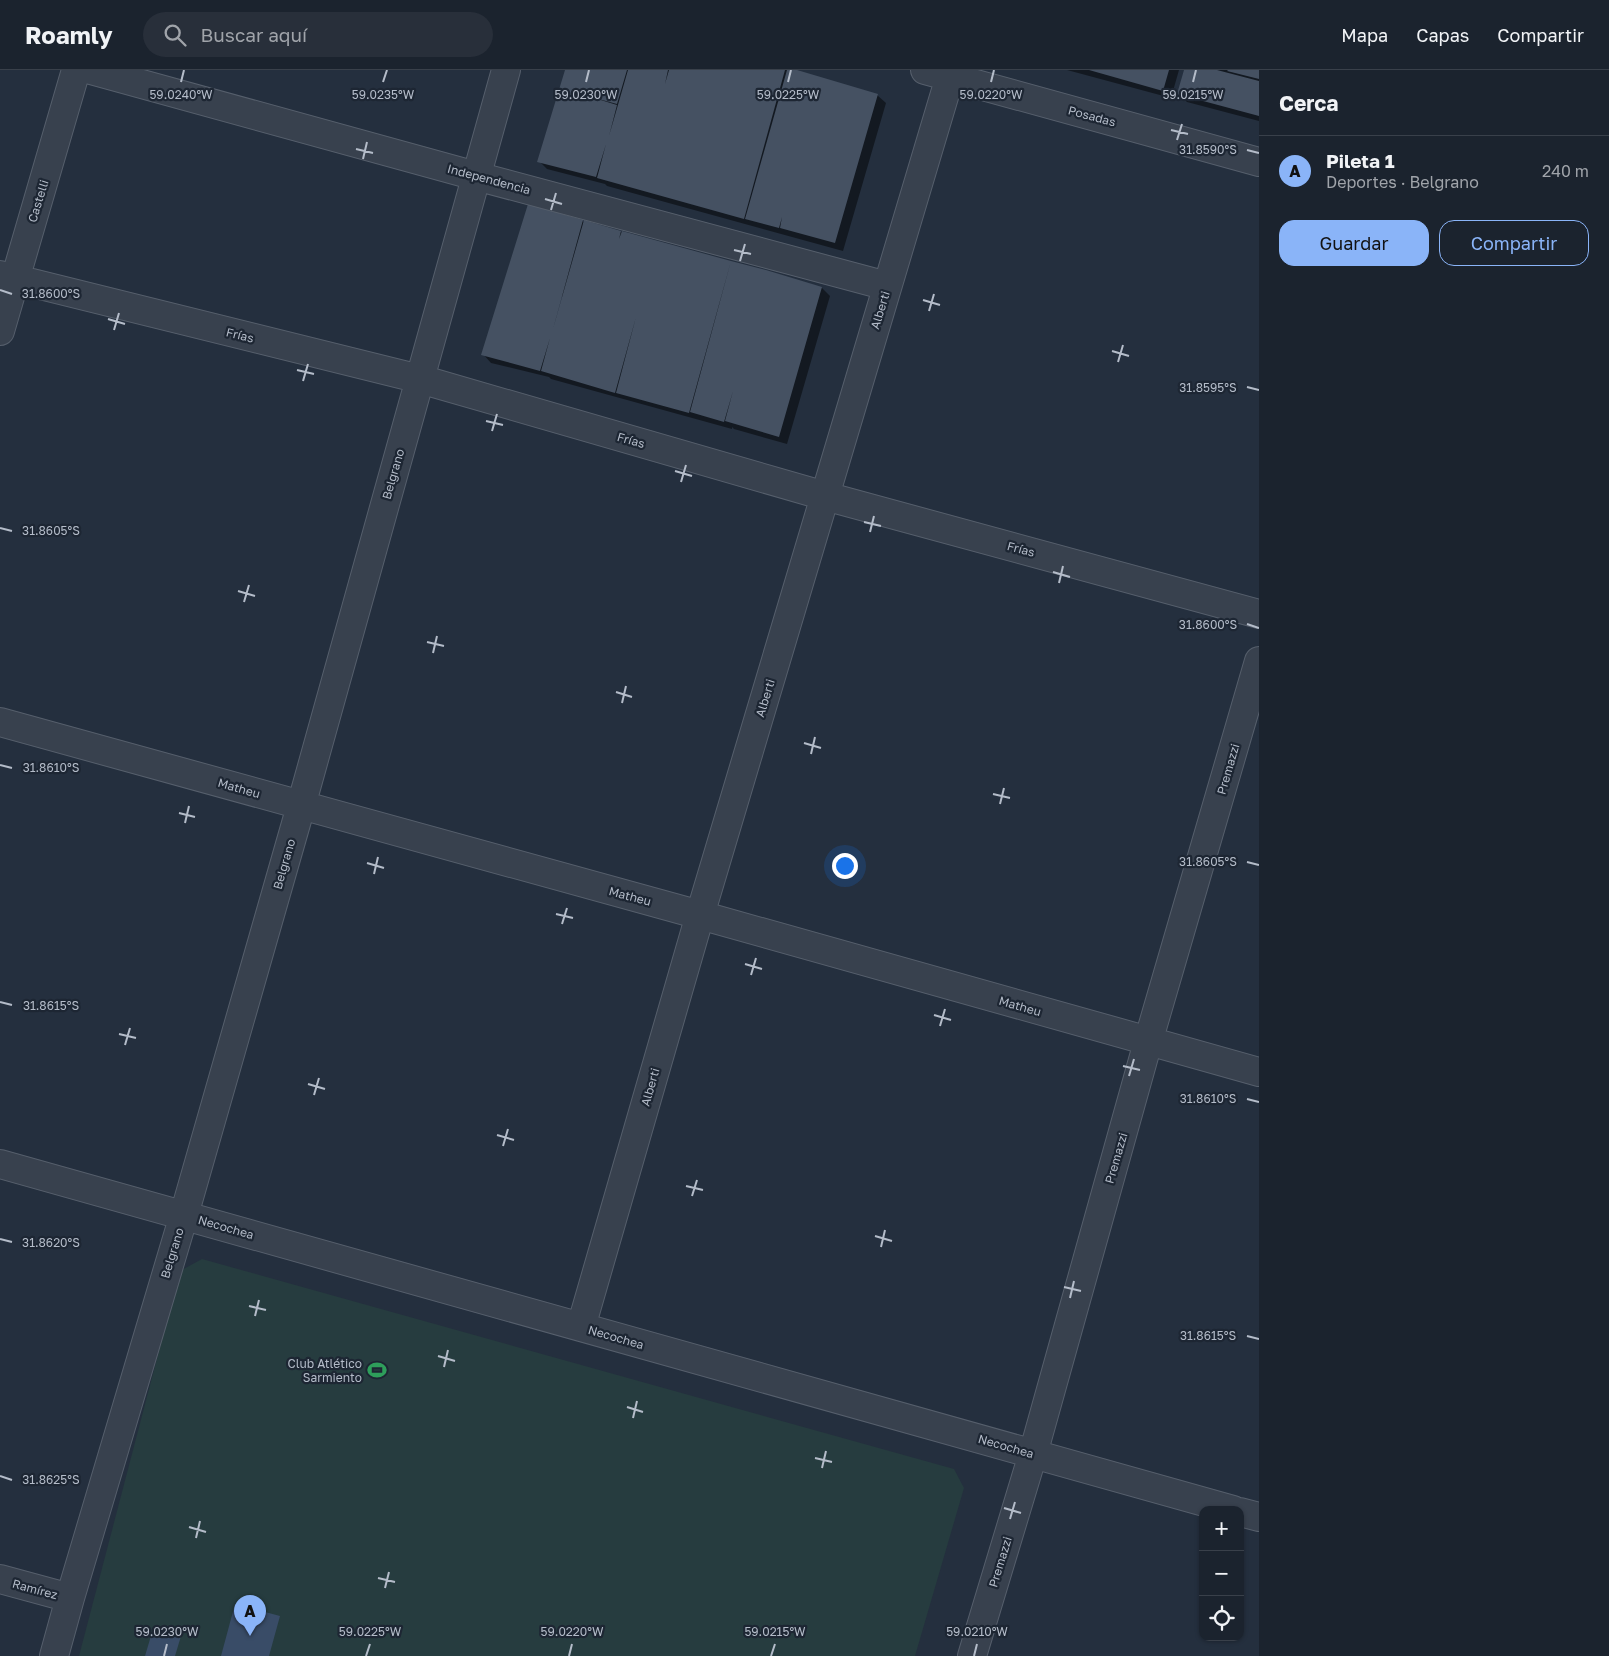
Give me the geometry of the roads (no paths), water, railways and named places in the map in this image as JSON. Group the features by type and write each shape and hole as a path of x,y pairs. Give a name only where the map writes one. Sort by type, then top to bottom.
{"street":[{"name":"Castelli","path":"0,332 7,277 76,70"},
{"name":"Independencia","path":"91,70 887,286"},
{"name":"Belgrano","path":"54,1656 184,1215 301,806 506,70"},
{"name":"Posadas","path":"942,72 1259,162"},
{"name":"Alberti","path":"581,1327 700,915 887,286 942,72"},
{"name":"Frías","path":"7,277 420,379 825,496 1259,614"},
{"name":"Premazzi","path":"972,1656 1033,1454 1148,1042 1259,661"},
{"name":"Matheu","path":"0,722 700,915 1259,1072"},
{"name":"Necochea","path":"0,1164 1219,1506"},
{"path":"1244,1513 1259,1517"},
{"name":"Ramírez","path":"0,1579 70,1598"}],"water":[{"path":"235,1604 280,1616 269,1656 221,1656"},
{"path":"153,1629 181,1636 175,1656 145,1656"}],"place":[{"name":"Club Atlético Sarmiento","path":"377,1370"},
{"name":"Pileta 1","path":"250,1636"}]}
